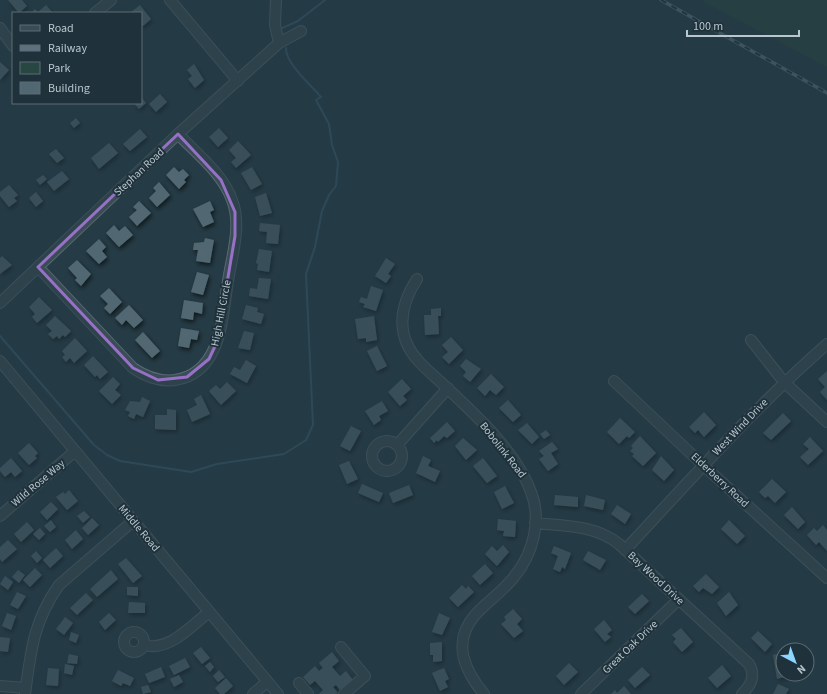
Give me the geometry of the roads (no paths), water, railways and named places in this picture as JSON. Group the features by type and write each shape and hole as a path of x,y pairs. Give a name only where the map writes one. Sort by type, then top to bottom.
{"street":[{"path":"96,12 111,0"},
{"path":"170,0 238,81"},
{"path":"276,0 275,25 279,43"},
{"path":"0,28 12,45"},
{"name":"Stephan Road","path":"0,303 178,134 279,43 301,31"},
{"name":"High Hill Circle","path":"38,267 133,368 141,374 158,380 168,381 187,377 203,366 214,351 217,342 235,236 235,212 230,195 221,180 178,134"},
{"name":"Bobolink Road","path":"417,279 404,304 402,320 404,334 410,349 419,361 484,425 520,470 532,494 536,523 531,547 521,568 513,578 474,616 465,633 462,653 464,662 472,680 484,694"},
{"path":"750,340 784,382 827,422"},
{"name":"West Wind Drive","path":"626,550 703,465 784,382 827,344"},
{"name":"Middle Road","path":"0,361 278,694"},
{"name":"Elderberry Road","path":"614,381 703,465 827,578"},
{"path":"398,444 448,388"},
{"name":"Wild Rose Way","path":"0,516 75,451"},
{"path":"0,686 26,691 35,632 44,607 59,585 134,521"},
{"name":"Bay Wood Drive","path":"536,523 590,529 611,537 749,664 753,675 750,686 742,694"},
{"name":"Great Oak Drive","path":"581,694 679,599"},
{"path":"144,645 156,647 173,640 209,612"},
{"path":"341,647 365,676 344,694"},
{"path":"252,694 267,682"},
{"path":"299,683 308,694"}],"waterway":[{"path":"280,29 298,21 325,0"},
{"path":"0,336 94,445 107,455 120,461 191,472 217,464 284,454 306,440 313,425 306,274 315,247 322,211 329,195 336,186 338,162 332,145 329,124 316,100 321,97 299,74 290,60 286,48"}],"railway":[{"path":"661,0 827,93"}]}
